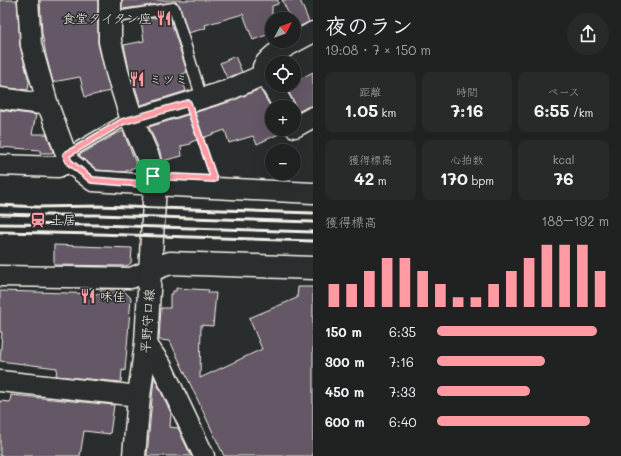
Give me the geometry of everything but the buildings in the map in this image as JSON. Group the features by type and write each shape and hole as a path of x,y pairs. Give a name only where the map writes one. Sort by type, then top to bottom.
{"main road":[{"name":"平野守口線","path":"110,9 110,41 117,72 132,120 148,157 155,185 146,343 139,396 134,456"},
{"path":"151,270 170,263 313,268"}],"street":[{"path":"28,0 31,45 48,105 67,159 92,180 155,185 313,193"},
{"path":"271,56 313,32"},
{"path":"132,120 229,90 265,74 263,66 265,63"},
{"path":"0,98 48,105"},
{"path":"301,125 313,117"},
{"path":"0,164 58,167 67,159"},
{"path":"0,276 131,278 151,270"},
{"path":"146,343 162,367 204,456"},
{"path":"0,381 139,396"}],"lane":[{"path":"110,9 174,8 195,101"},
{"path":"67,159 122,122 132,120"}],"path":[{"path":"195,101 212,172"}],"railway":[{"path":"0,205 38,207 97,206 313,213"},
{"path":"0,214 97,215 313,222"},
{"path":"0,224 97,225 313,232"},
{"path":"0,232 313,241"}],"place":[{"name":"食堂タイタン座","path":"164,18"},
{"name":"ミツミ","path":"137,79"},
{"name":"土居","path":"38,220"},
{"name":"味佳","path":"88,296"}],"route":[{"path":"188,103 214,179 153,176 155,185 92,180 69,162 66,155 122,122 188,103"}]}
